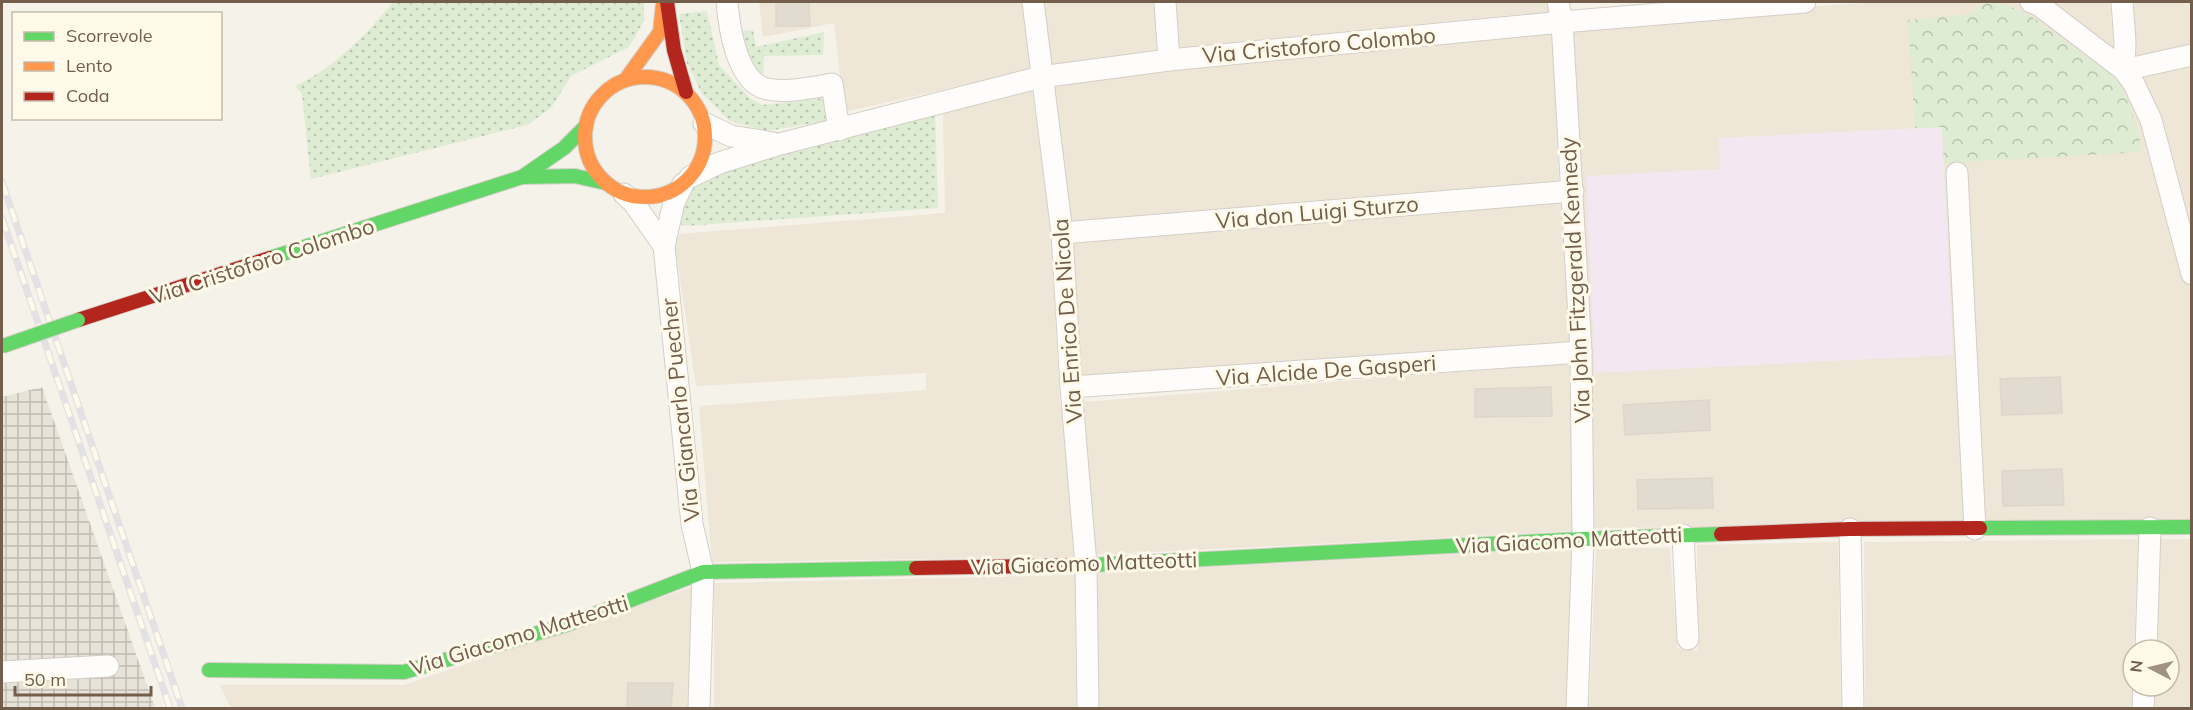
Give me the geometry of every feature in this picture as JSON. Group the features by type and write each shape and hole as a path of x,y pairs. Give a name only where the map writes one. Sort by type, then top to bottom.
{"street":[{"path":"626,79 660,32 665,2"},
{"path":"665,2 674,50 686,92"},
{"path":"727,2 737,57 750,77 765,88 785,90 832,84 839,130"},
{"name":"Via Enrico De Nicola","path":"1033,2 1062,233 1071,387 1086,565 1088,708"},
{"path":"1165,2 1169,60"},
{"name":"Via Cristoforo Colombo","path":"686,180 719,163 780,144 1041,77 1560,12 1805,2"},
{"path":"2031,2 2039,5 2124,70 2134,84 2151,120 2192,274"},
{"path":"2122,2 2125,42 2124,70"},
{"name":"Via John Fitzgerald Kennedy","path":"1560,12 1573,191 1581,352 1583,539 1577,708"},
{"path":"2124,70 2192,54"},
{"path":"642,76 673,83 686,92 697,106 704,123 705,142 700,161 686,180 665,194 645,197 624,194 606,183 595,171 588,157 585,141 586,126 593,106 607,90 626,79 642,76"},
{"name":"Via Cristoforo Colombo","path":"704,123 731,136 780,144"},
{"name":"Via Cristoforo Colombo","path":"522,177 564,148 586,126"},
{"path":"1956,173 1975,529"},
{"name":"Via Cristoforo Colombo","path":"2,346 522,177 575,176 606,183"},
{"name":"Via Giancarlo Puecher","path":"686,180 674,202 664,246 692,524 703,572 699,708"},
{"name":"Via don Luigi Sturzo","path":"1062,233 1573,191"},
{"name":"Via Giancarlo Puecher","path":"624,194 633,202 664,246"},
{"name":"Via Alcide De Gasperi","path":"1071,387 1581,352"},
{"name":"Via Giacomo Matteotti","path":"209,670 404,672 569,624 703,572 1086,565 1583,539 1850,529 2192,527"},
{"path":"2145,638 2150,528"},
{"path":"1850,529 1853,708"},
{"path":"1683,535 1688,639"},
{"path":"2,672 108,666"}],"shaded area":[{"path":"759,2 1023,2 1030,70 844,112 834,23 763,37"},
{"path":"1043,2 1154,2 1157,50 1050,66"},
{"path":"1176,2 1551,2 1553,11 1178,48"},
{"path":"1876,2 2022,2 2120,72 2147,121 2191,290 2191,524 1595,528 1576,191 1573,24"},
{"path":"2053,2 2110,2 2114,49"},
{"path":"2132,2 2191,2 2191,47 2132,61"},
{"path":"1554,32 1559,184 1071,221 1053,85 1342,51"},
{"path":"2191,62 2191,230 2158,109 2137,75"},
{"path":"1032,90 1051,235 1059,390 1077,557 712,562 699,406 926,390 926,373 696,386 675,245 679,234 945,213 943,113"},
{"path":"1942,127 1953,355 1595,373 1586,176 1720,169 1719,138"},
{"path":"1563,203 1570,344 1080,376 1072,241"},
{"path":"1571,363 1574,531 1094,555 1083,402"},
{"path":"42,387 155,708 2,708 2,397"},
{"path":"2138,539 2134,638 2121,638 2121,698 2132,698 2132,708 1865,708 1864,542"},
{"path":"2160,539 2191,539 2191,708 2154,708 2154,698 2181,698 2181,638 2157,638"},
{"path":"1838,542 1841,708 1589,708 1596,548 1670,548 1677,648 1698,651 1697,545"},
{"path":"1572,548 1567,708 1097,708 1097,573"},
{"path":"1075,575 1076,708 714,708 714,583"},
{"path":"692,587 689,708 231,708 220,685 404,685"}],"green space":[{"path":"393,2 644,2 644,21 629,47 571,76 551,108 527,125 311,179 302,94 295,86 323,70 348,50"},
{"path":"1985,2 2004,4 2028,14 2117,79 2131,108 2143,152 1944,163 1942,127 1915,128 1908,20 1973,14"},
{"path":"707,11 719,65 751,99 763,105 823,98 826,121 767,131 730,121 702,94 687,63 679,14"},
{"path":"753,30 756,47 824,32 823,55 764,56 763,75 751,67 737,32"},
{"path":"935,108 938,208 684,226 677,222 692,184 725,165"}],"building":[{"path":"776,2 809,2 810,26 776,26"},
{"path":"2060,377 2062,413 2002,415 2000,379"},
{"path":"1551,387 1552,416 1475,417 1475,389"},
{"path":"1709,400 1710,430 1625,435 1623,405"},
{"path":"2062,469 2064,505 2003,506 2002,471"},
{"path":"1712,478 1713,508 1638,509 1637,480"},
{"path":"628,683 673,683 671,708 627,708"}],"railway":[{"path":"2,182 182,708"},
{"path":"2,218 170,708"}],"traffic: fast":[{"path":"270,258 522,177 564,148 586,126"},
{"path":"522,177 575,176 606,183"},
{"path":"3,346 78,320"},
{"path":"1980,528 2192,527"},
{"path":"1092,565 1721,534"},
{"path":"209,670 404,672 569,624 703,572 916,568"}],"traffic: slow":[{"path":"626,79 660,32 663,4"},
{"path":"645,77 668,82 687,95 700,114 705,137 700,160 687,179 668,192 645,197 622,192 603,179 590,160 585,137 590,114 603,95 622,82 645,77"}],"traffic: jam":[{"path":"667,2 674,50 686,92"},
{"path":"78,320 270,258"},
{"path":"1721,534 1850,529 1980,528"},
{"path":"916,568 1092,565"}]}
